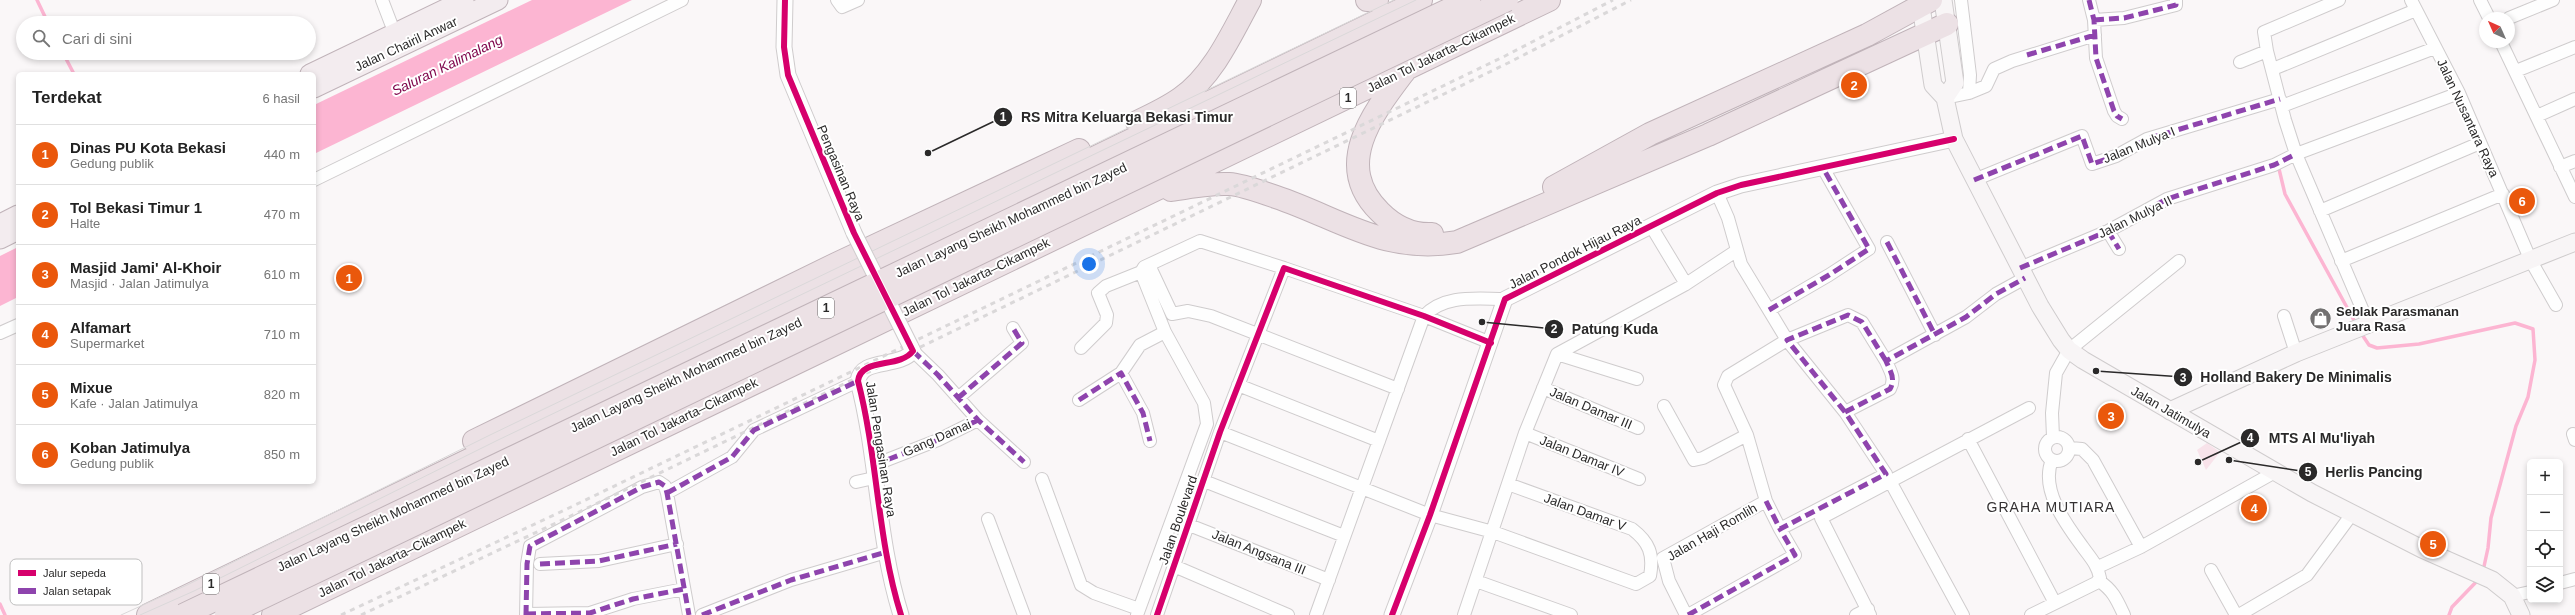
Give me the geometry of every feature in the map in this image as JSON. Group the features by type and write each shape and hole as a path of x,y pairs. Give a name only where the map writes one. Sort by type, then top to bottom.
{"highway":[{"path":"275,554 304,530 325,517 553,401 1171,104 1201,80 1225,46 1250,0"},
{"path":"1367,0 1377,0"},
{"name":"1","path":"148,615 1421,0"},
{"name":"Jalan Layang Sheikh Mohammed bin Zayed","path":"183,615 1469,0"},
{"name":"Jalan Layang Sheikh Mohammed bin Zayed","path":"226,615 1507,0"},
{"name":"Jalan Tol Jakarta–Cikampek","path":"273,615 1549,0"},
{"path":"1406,70 1373,113 1366,128 1359,148 1359,175 1363,188 1374,206 1388,220 1408,230 1424,234 1449,233 1494,217 1607,160 1650,134 1867,35 1924,2"},
{"path":"1146,195 1184,188 1230,184 1292,202 1351,228 1396,242 1419,246 1456,242 1708,135 1875,56 1947,24"},
{"path":"1867,35 1875,56"}],"main road":[{"name":"Jalan Chairil Anwar","path":"316,87 464,0"},
{"name":"Jalan Chairil Anwar","path":"315,72 498,0"},
{"path":"1924,2 1924,34 1933,85 1945,98 1955,83 1943,0"},
{"name":"Jalan Jatimulya","path":"1945,98 1954,139 1974,180 2052,325 2069,350 2083,360 2274,472 2352,514 2422,549 2485,576 2512,596 2521,615"},
{"path":"0,224 16,216"},
{"path":"0,239 16,231"},
{"path":"2170,411 2296,353 2575,242"}],"street":[{"path":"382,0 397,40"},
{"path":"316,179 682,0"},
{"name":"Pengasinan Raya","path":"785,0 784,46 788,75 854,233 912,348"},
{"path":"837,0 842,7 858,0"},
{"path":"1961,0 1970,75 1969,93"},
{"path":"2089,0 2094,20 2096,58 2114,111 2117,116 2122,118"},
{"path":"2094,20 2124,18 2176,6 2176,0"},
{"path":"2339,0 2267,29 2264,37 2296,154 2341,261 2362,327"},
{"path":"2480,0 2486,12"},
{"path":"2515,16 2553,0"},
{"path":"2273,68 2413,5"},
{"name":"Jalan Nusantara Raya","path":"2413,5 2459,94 2531,260 2556,305"},
{"path":"1945,98 1969,93 1986,86 1994,69 2012,61 2095,35"},
{"path":"2516,71 2575,47"},
{"path":"2281,102 2435,48"},
{"path":"2504,48 2575,197"},
{"path":"2240,62 2267,51"},
{"name":"Jalan Mulya II","path":"1886,361 1935,335 2023,273 2108,231 2167,199 2274,165 2296,154 2459,94"},
{"path":"2537,116 2575,99"},
{"name":"Jalan Mulya I","path":"1974,180 2082,136 2092,164 2116,156 2147,139 2281,102"},
{"name":"Jalan Pondok Hijau Raya","path":"1392,615 1430,515 1491,343 1505,299 1717,194 1741,185 1954,139"},
{"path":"2320,211 2480,143"},
{"path":"2560,167 2575,161"},
{"path":"1769,310 1829,275 1869,248 1823,168"},
{"path":"1717,194 1728,218 1741,264 1787,340 1845,412 1886,474 1780,529"},
{"path":"2341,261 2503,194"},
{"path":"1651,226 1686,284"},
{"path":"2108,231 2119,250"},
{"path":"1081,348 1106,322 1107,315 1098,293 1106,286 1200,241 1424,316 1491,343"},
{"path":"1887,242 1935,335"},
{"path":"1464,615 1525,433 1557,354 1686,284 1736,250"},
{"path":"2099,581 2098,568 2068,526 2050,489 2047,477 2052,460 2045,448 2052,438 2052,413 2056,373 2069,350 2179,261"},
{"path":"1042,479 1081,585 1138,612 1208,424 1204,403 1165,332 1145,268"},
{"path":"1145,268 1172,314 1188,311 1198,313 1258,334 1398,389"},
{"name":"Jalan Boulevard","path":"1157,615 1220,432 1284,268"},
{"path":"1316,615 1424,316 1432,308 1445,302 1505,299"},
{"path":"1787,340 1848,315 1862,322 1886,361 1892,375 1893,383 1890,389 1845,412"},
{"path":"2284,316 2296,353"},
{"path":"0,334 16,326"},
{"path":"958,398 1022,343 1013,328"},
{"path":"1080,400 1121,373 1140,345 1165,332"},
{"name":"Jalan Haji Romlih","path":"1687,615 1669,581 1663,558 1766,500 1747,435 1724,385 1725,380 1728,376 1787,340"},
{"path":"912,348 978,420 1024,462"},
{"name":"Jalan Pengasinan Raya","path":"901,615 886,552 874,471 858,381 859,374 866,368 902,360 912,348"},
{"path":"1557,354 1637,379"},
{"path":"1121,373 1143,412 1150,441"},
{"path":"667,493 732,457 754,430 858,381"},
{"path":"1238,385 1379,441"},
{"name":"Jalan Damar III","path":"1543,388 1638,428"},
{"path":"1664,406 1694,460 1703,458 1747,435"},
{"path":"1856,615 1869,612 1821,518 2029,408"},
{"name":"Gang Damai","path":"856,482 874,471 978,420"},
{"path":"1220,432 1430,515 1493,532"},
{"name":"Jalan Damar IV","path":"1525,433 1639,479"},
{"path":"2052,438 2062,437 2070,448 2082,449 2093,460 2141,547"},
{"path":"1968,439 2055,603"},
{"path":"2052,460 2062,460 2069,452 2070,448"},
{"path":"2098,568 2141,547 2274,472"},
{"path":"1204,481 1344,536"},
{"path":"1890,481 1963,615"},
{"path":"684,589 633,599 590,613 526,614 527,564 530,546 642,487 659,482 665,486 667,493 689,615"},
{"name":"Jalan Damar V","path":"1493,532 1636,584 1650,576 1652,565 1650,548 1642,536 1632,529 1508,484"},
{"path":"1687,615 1795,555 1766,500"},
{"path":"2211,570 2238,615 2307,575 2352,514"},
{"path":"988,518 1024,615"},
{"name":"Jalan Angsana III","path":"1188,524 1329,580"},
{"path":"540,564 599,561 677,544"},
{"path":"702,615 791,580 886,552"},
{"path":"1174,566 1288,615"},
{"path":"2563,583 2575,580"},
{"path":"1476,581 1571,615"},
{"path":"2038,613 2099,581"},
{"path":"2099,581 2109,588 2115,595 2124,615"},
{"path":"2512,596 2527,593"}],"shaded area":[{"path":"2207,443 2220,452 2206,470 2197,450"}],"water":[{"name":"Saluran Kalimalang","path":"532,0 632,0 316,153 316,104"},
{"path":"16,248 16,298 0,306 0,256"}],"waterway":[{"path":"37,0 45,16"},
{"path":"67,60 73,72"},
{"path":"2279,169 2285,194 2356,324"},
{"path":"2361,333 2369,345 2377,348 2419,344 2515,323 2533,329 2535,360 2528,397 2516,426 2491,518 2488,548 2483,571"},
{"path":"2449,615 2452,607 2478,580"},
{"path":"0,604 5,615"}],"tram line":[{"path":"121,615 187,585 490,435 1394,0"},
{"path":"140,615 194,591 496,441 1416,0"}],"railway":[{"path":"341,615 571,507 1505,56 1613,0"},
{"path":"361,615 575,514 1508,63 1631,0"}],"marked path":[{"path":"2089,0 2094,20 2096,58 2114,111 2117,116 2122,119"},
{"path":"2094,20 2124,18 2176,5 2176,0"},
{"path":"2027,55 2095,35"},
{"path":"1974,180 2082,136 2092,164 2116,156 2147,139 2280,99"},
{"path":"2020,268 2108,231 2167,199 2274,165 2296,154"},
{"path":"1769,310 1829,275 1869,249 1823,168"},
{"path":"2108,231 2119,249"},
{"path":"1887,242 1935,335"},
{"path":"1845,412 1890,389 1892,385 1892,378 1891,371 1886,361 1966,317 1996,294 2025,278"},
{"path":"1766,501 1780,529 1886,474 1845,412 1787,340 1848,315 1862,322 1886,361"},
{"path":"958,398 1022,343 1013,328"},
{"path":"913,351 938,375 978,420 1024,462"},
{"path":"1079,400 1121,373 1143,413 1150,441"},
{"path":"667,493 732,457 754,430 858,381"},
{"path":"874,465 938,440 978,420"},
{"path":"526,615 527,564 530,546 642,487 659,482 665,486 667,493 689,615"},
{"path":"1688,615 1795,555 1780,529"},
{"path":"540,564 599,561 677,544"},
{"path":"702,615 791,580 886,552"},
{"path":"526,614 590,613 633,599 684,589"}],"cycle path":[{"path":"785,0 784,47 788,75 854,233 913,351 899,360 866,369 861,374 858,381 870,439 887,557 901,615"},
{"path":"1392,615 1430,515 1505,299 1717,193 1741,185 1954,139"},
{"path":"1157,615 1220,432 1284,268 1424,316 1491,343"}],"place":[{"name":"Tol Bekasi Timur 1","path":"1854,85"},
{"name":"RS Mitra Keluarga Bekasi Timur","path":"928,153"},
{"name":"Koban Jatimulya","path":"2522,201"},
{"name":"Dinas PU Kota Bekasi","path":"349,278"},
{"name":"Seblak Parasmanan Juara Rasa","path":"2321,318"},
{"name":"Patung Kuda","path":"1482,322"},
{"name":"Holland Bakery De Minimalis","path":"2096,371"},
{"name":"Masjid Jami' Al-Khoir","path":"2111,416"},
{"name":"Herlis Pancing","path":"2229,460"},
{"name":"MTS Al Mu'liyah","path":"2198,462"},
{"name":"Alfamart","path":"2254,508"},
{"name":"Mixue","path":"2433,544"}],"district":[{"name":"GRAHA MUTIARA","path":"2051,507"}]}
